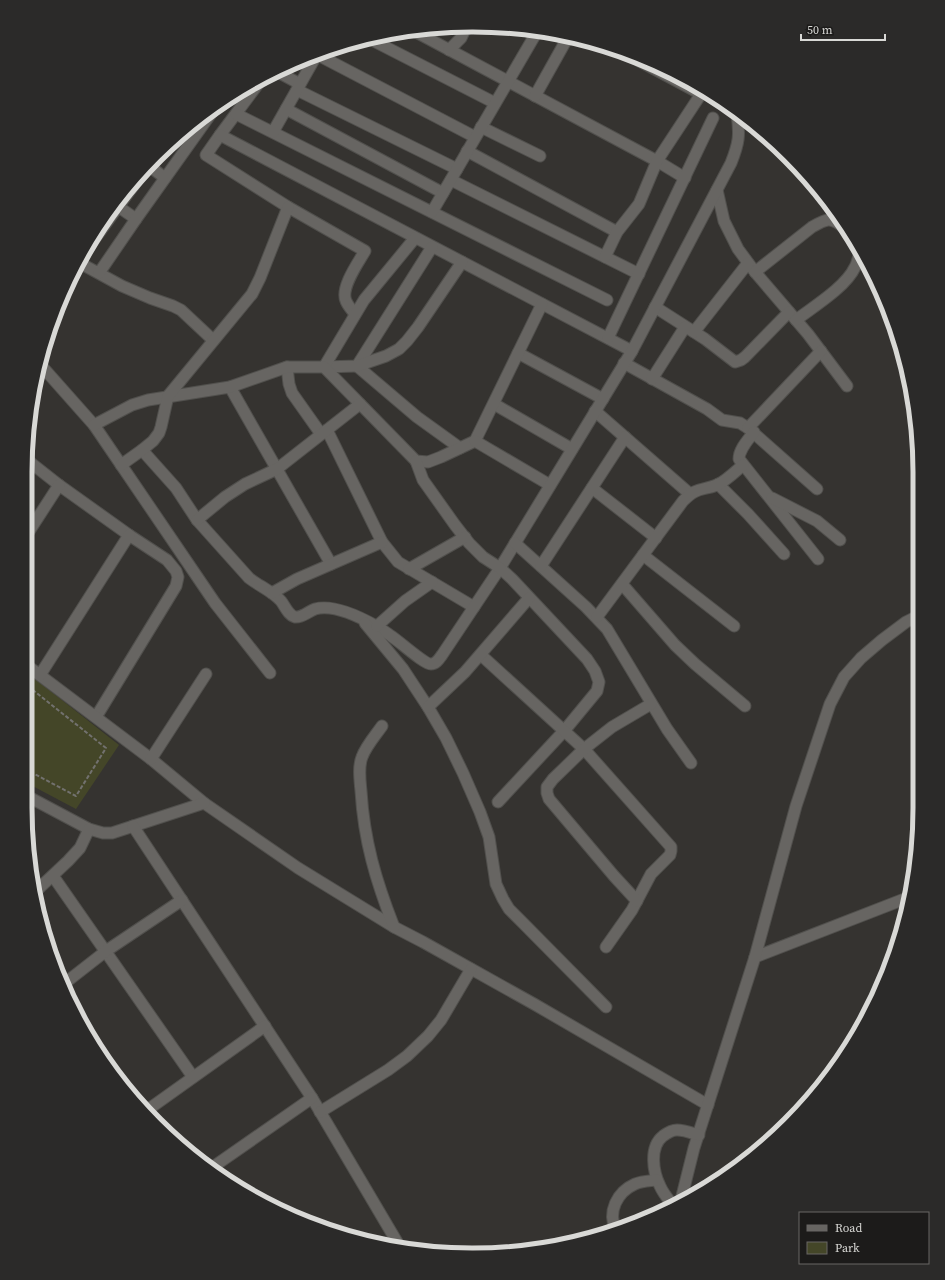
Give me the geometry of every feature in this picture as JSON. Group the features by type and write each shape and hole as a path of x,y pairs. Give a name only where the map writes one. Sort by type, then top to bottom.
{"street":[{"path":"449,50 461,38 464,32"},
{"path":"422,35 685,178"},
{"path":"432,212 534,37"},
{"path":"377,42 495,103"},
{"path":"535,96 566,42"},
{"path":"323,58 476,137"},
{"path":"273,132 313,63"},
{"path":"282,75 298,87 457,169"},
{"path":"254,90 206,155 288,208 365,251 344,292 345,300 355,314"},
{"path":"605,257 617,232 639,204 657,162 700,95"},
{"path":"286,109 443,193"},
{"path":"236,114 606,300"},
{"path":"608,338 714,118"},
{"path":"142,450 176,488 197,520 249,578 258,586 272,593 282,602 292,615 296,617 315,609 327,608 340,611 361,618 377,626 428,664 437,662 500,568 632,351 731,163 738,146 738,121"},
{"path":"99,273 205,123"},
{"path":"482,127 540,156"},
{"path":"220,135 632,351"},
{"path":"467,151 617,232"},
{"path":"153,169 165,178"},
{"path":"451,180 639,274"},
{"path":"717,190 724,221 738,249 755,272 821,351 847,386"},
{"path":"120,208 136,219"},
{"path":"121,464 153,441 162,427 168,396 252,294 260,278 288,208"},
{"path":"755,272 812,227 822,221 830,219 834,220"},
{"path":"324,367 364,300 415,238"},
{"path":"357,366 432,247"},
{"path":"655,307 735,362 745,358 793,316 830,294 848,278 855,268 858,259"},
{"path":"94,425 132,406 148,400 230,387 287,367 357,366 386,356 399,349 407,341 462,262"},
{"path":"652,379 690,330 748,263"},
{"path":"84,265 122,286 181,310 213,340"},
{"path":"416,461 428,462 475,441 542,304"},
{"path":"818,559 743,465 739,459 739,455 751,430 821,351"},
{"path":"518,353 603,399"},
{"path":"624,363 707,409 722,420 740,424 751,430 817,489"},
{"path":"357,366 417,417 460,448"},
{"path":"287,367 289,384 292,393 324,432 382,542 398,562 474,607"},
{"path":"324,367 416,461 423,480 465,537 483,557 500,568 588,659 595,671 599,682 597,691 564,732 498,802"},
{"path":"44,369 94,425 215,603 270,673"},
{"path":"230,387 331,564"},
{"path":"197,520 225,497 277,469 360,404"},
{"path":"494,404 572,449"},
{"path":"595,412 690,494"},
{"path":"541,566 625,437"},
{"path":"475,441 550,485"},
{"path":"32,464 129,535 167,560 178,576 176,586 96,717"},
{"path":"597,617 683,501 696,490 718,484 743,465"},
{"path":"718,484 748,514 784,554"},
{"path":"32,527 59,485"},
{"path":"592,488 656,538"},
{"path":"766,495 817,522 840,540"},
{"path":"40,674 129,535"},
{"path":"409,569 465,537"},
{"path":"272,593 297,579 382,542"},
{"path":"515,543 597,617 607,629 651,704 691,763"},
{"path":"643,555 734,626"},
{"path":"377,626 405,601 432,582"},
{"path":"622,584 680,650 745,706"},
{"path":"428,707 466,672 529,598"},
{"path":"361,618 403,669 446,738 480,812 489,837 496,884 503,899 523,923 606,1007"},
{"path":"682,1195 698,1135 755,957 796,806 830,704 844,677 861,658 882,640 913,618"},
{"path":"480,655 584,749 670,847 670,855 646,881 632,910 606,947"},
{"path":"32,669 151,758 204,803 298,868 394,927 471,969 708,1105"},
{"path":"151,758 206,674"},
{"path":"637,901 549,799 547,793 548,787 553,779 584,749 612,728 651,704"},
{"path":"382,726 367,746 362,757 360,766 362,814 376,877 394,927"},
{"path":"32,800 90,829 103,833 112,833 204,803"},
{"path":"133,826 312,1098 396,1241"},
{"path":"39,887 53,876 80,848 90,829"},
{"path":"53,876 193,1077"},
{"path":"755,957 903,899"},
{"path":"68,980 106,951 182,900"},
{"path":"320,1112 388,1070 407,1056 441,1020 471,969"},
{"path":"150,1108 265,1026"},
{"path":"216,1165 312,1098"},
{"path":"670,1201 657,1180 654,1162 656,1145 659,1140 675,1130 698,1135"},
{"path":"614,1225 612,1213 614,1206 622,1194 633,1185 640,1182 657,1180"}],"path":[{"path":"32,690 106,748 76,796 32,773"}],"green space":[{"path":"32,677 119,745 76,809 32,786"}]}
